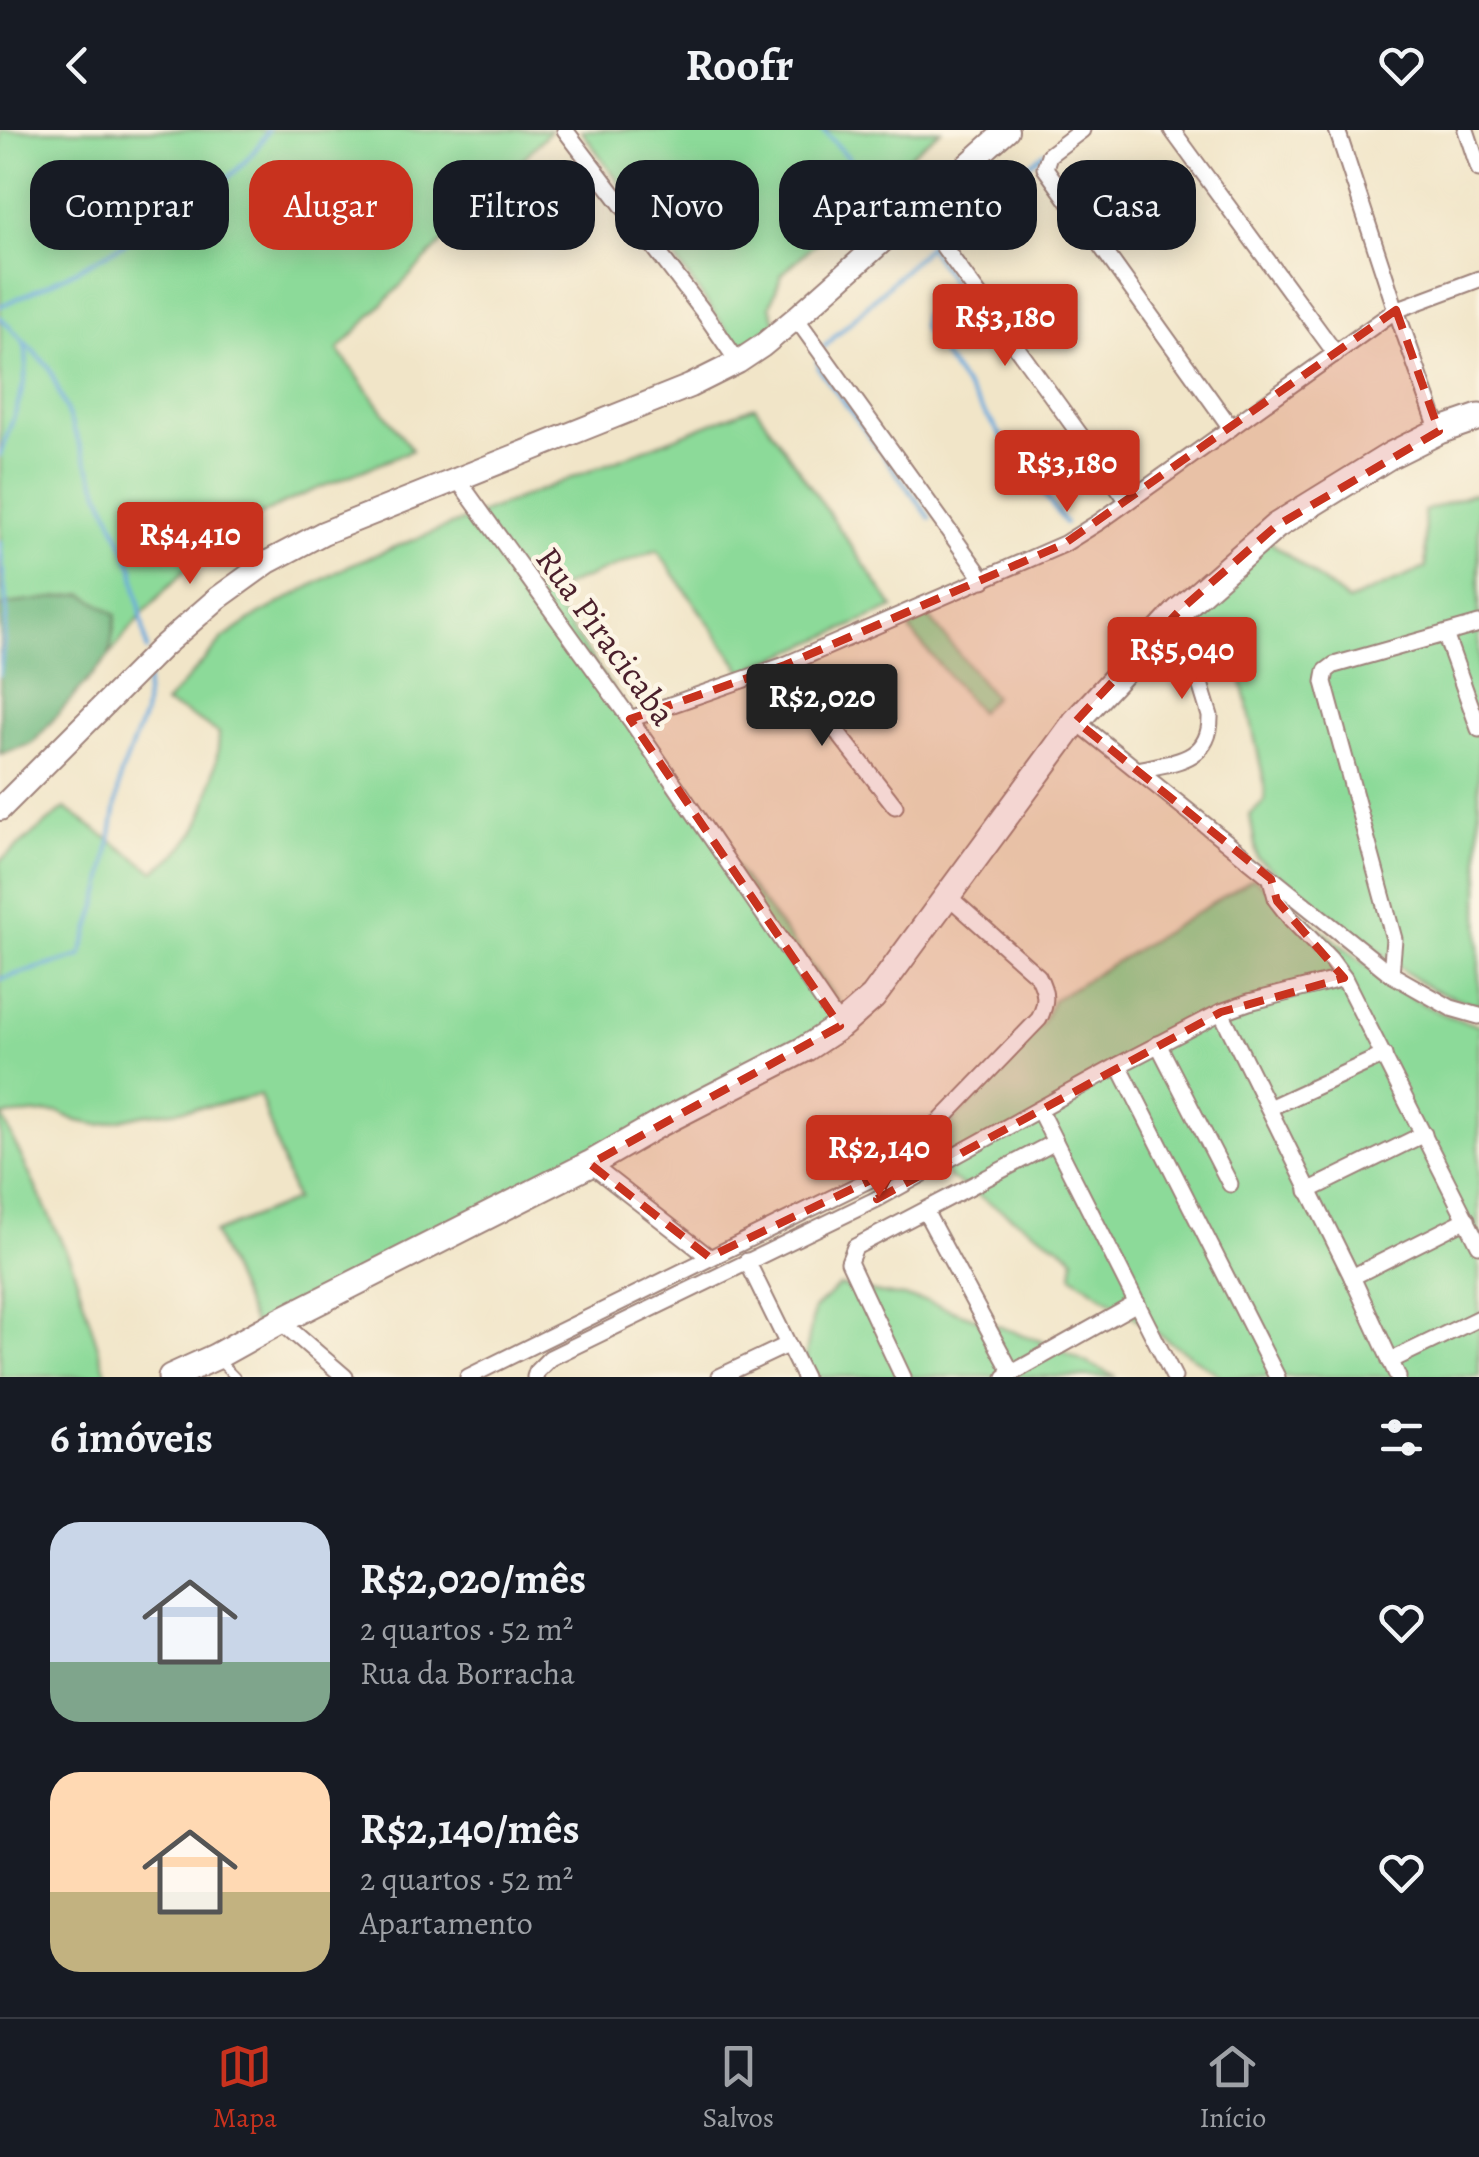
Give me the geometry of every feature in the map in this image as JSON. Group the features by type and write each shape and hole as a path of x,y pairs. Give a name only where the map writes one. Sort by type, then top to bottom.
{"main road":[{"path":"973,160 1007,130"},
{"path":"0,808 162,647 268,562 323,533 690,386 738,362 796,318 872,250"},
{"path":"170,1377 590,1164 805,1049 840,1026 873,997 1076,721 1178,612 1276,526 1392,455 1438,431 1479,417"}],"street":[{"path":"565,130 706,314 738,362"},
{"path":"1082,130 1042,164 1231,428"},
{"path":"1172,130 1336,354"},
{"path":"1337,130 1438,431"},
{"path":"1466,130 1479,170"},
{"path":"946,250 1128,501"},
{"path":"630,719 785,665 1064,544 1396,310 1479,280"},
{"path":"796,318 984,580"},
{"name":"Rua Piracicaba","path":"458,480 630,719 840,1026"},
{"path":"1138,770 1189,758 1205,743 1210,732 1210,716 1178,612"},
{"path":"1392,974 1394,938 1324,682 1326,672 1334,665 1479,624"},
{"path":"1446,634 1479,729"},
{"path":"785,665 894,806"},
{"path":"1076,721 1392,974 1451,1008 1479,1016"},
{"path":"1271,878 1284,910 1344,978 1479,1245"},
{"path":"878,1199 897,1166 1039,1019 1046,1006 1046,990 1038,976 948,896"},
{"path":"536,1374 550,1358 878,1199 1221,1012 1344,978"},
{"path":"1221,1012 1398,1377"},
{"path":"1158,1044 1230,1184"},
{"path":"1270,1108 1384,1055"},
{"path":"1120,1064 1276,1377"},
{"path":"1039,1110 1174,1377"},
{"path":"1308,1190 1424,1134"},
{"path":"904,1377 850,1262 854,1247 1055,1142"},
{"path":"590,1164 708,1257"},
{"path":"468,1377 897,1166"},
{"path":"925,1211 1008,1375 1137,1303"},
{"path":"1352,1277 1467,1219"},
{"path":"747,1261 804,1377"},
{"path":"1390,1360 1479,1318"},
{"path":"280,1321 345,1377"},
{"path":"719,1377 788,1345"}],"lane":[{"path":"214,1357 236,1377"}],"path":[{"path":"1037,167 1042,164"}],"highlighted area":[{"path":"1396,310 1439,431 1276,526 1178,612 1076,721 1271,879 1277,901 1344,978 1221,1012 877,1199 892,1170 709,1257 590,1164 840,1026 630,719 785,665 1064,544"}],"green space":[{"path":"0,130 551,130 522,160 433,160 435,250 338,350 412,450 276,507 229,535 163,592 109,656 116,616 7,604 0,608"},
{"path":"581,130 941,130 905,160 779,160 779,250 808,250 782,274 770,306 778,330 739,347 668,250 759,250 759,160 615,160 615,177"},
{"path":"755,406 894,608 743,672 657,550 546,593 739,872 844,1009 796,1056 256,1330 214,1233 295,1200 260,1095 100,1125 58,1112 2,1116 72,1264 107,1376 0,1377 0,861 65,808 154,871 181,849 199,824 211,784 219,733 165,704 224,638 352,564"},
{"path":"1479,495 1479,1006 1433,990 1415,979 1257,858 1250,815 1264,802 1265,785 1236,653 1223,637 1193,648 1187,610 1269,541 1348,601 1426,568 1424,511"},
{"path":"84,594 116,615 109,656 32,744 0,754 0,608"},
{"path":"927,615 994,697 979,712 909,629"},
{"path":"1254,878 1408,995 1442,1013 1479,1025 1479,1377 1222,1377 1072,1275 1074,1258 1070,1253 950,1178 944,1171 945,1158 922,1149 967,1108 1042,1023 1053,1000"},
{"path":"839,1286 926,1301 1046,1343 1116,1377 815,1377 805,1360 814,1309"}],"waterway":[{"path":"0,306 87,264 193,204 244,163 268,130"},
{"path":"823,130 851,160"},
{"path":"1035,160 1045,152"},
{"path":"824,347 924,250"},
{"path":"931,250 953,289 923,316 922,327 1065,523"},
{"path":"0,317 49,367 133,568 147,650"},
{"path":"0,455 24,381 23,340"},
{"path":"818,360 819,369 930,518"},
{"path":"0,542 7,612 0,675"},
{"path":"0,979 81,956 102,890 121,774 144,715 148,674"}]}
